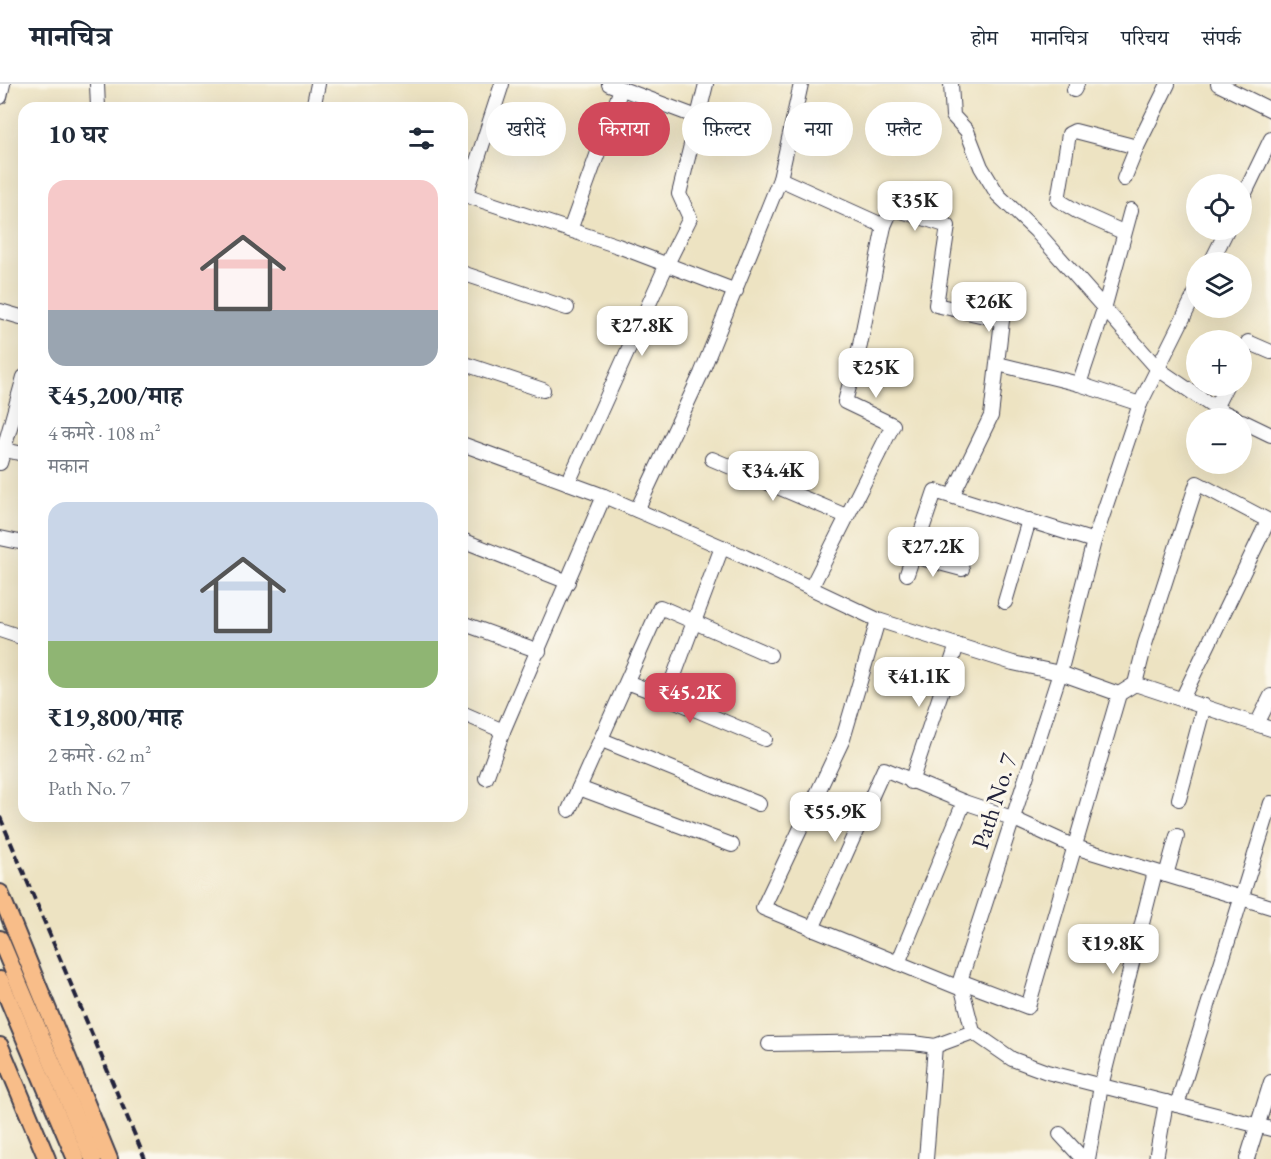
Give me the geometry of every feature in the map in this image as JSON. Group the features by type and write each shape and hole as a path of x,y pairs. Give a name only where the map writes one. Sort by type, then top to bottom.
{"main road":[{"path":"0,893 109,1159"},
{"path":"0,939 93,1159"},
{"path":"0,980 76,1159"},
{"path":"0,1046 46,1159"}],"street":[{"path":"0,97 3,84"},
{"path":"97,84 98,102"},
{"path":"315,102 318,84"},
{"path":"468,183 502,84"},
{"path":"701,102 706,84"},
{"path":"637,510 701,374 780,179 801,84"},
{"path":"951,84 953,116 967,131 981,167 998,195 1036,231 1158,369 1215,408 1221,396"},
{"path":"1124,179 1168,84"},
{"path":"1218,84 1271,110"},
{"path":"570,230 615,86 682,111"},
{"path":"1123,232 1078,212 1060,202 1057,197 1070,132 1075,131 1137,147"},
{"path":"1252,178 1271,140"},
{"path":"568,483 690,218 679,194 688,156"},
{"path":"780,179 884,226"},
{"path":"468,196 667,264 736,291"},
{"path":"811,588 893,425 845,402 860,345 884,226 892,208 948,226 936,305 1002,320"},
{"path":"1079,384 1104,309 1123,232 1131,210"},
{"path":"468,275 567,308"},
{"path":"952,496 991,416 1002,320 1007,298"},
{"path":"0,311 18,316"},
{"name":"Path No. 7","path":"961,985 1012,818 1060,673 1094,541 1140,404 1186,312"},
{"path":"1252,344 1271,352"},
{"path":"998,364 1079,384 1140,404"},
{"path":"468,365 543,390"},
{"path":"18,399 2,456 18,455"},
{"path":"1252,426 1271,435"},
{"path":"468,446 604,496 722,547 878,620 1013,663 1060,673 1119,694"},
{"path":"712,459 846,516"},
{"path":"878,620 843,739 763,908 898,963 1028,1007 1119,694 1135,684 1145,644 1197,483 1269,521 1182,699"},
{"path":"908,574 935,491 1094,541"},
{"path":"486,778 503,731 604,496"},
{"path":"1005,602 1029,520"},
{"path":"0,538 18,542"},
{"path":"468,542 568,582"},
{"path":"666,697 722,547"},
{"path":"913,556 962,569"},
{"path":"569,810 660,607 770,655"},
{"path":"468,625 538,651"},
{"path":"0,630 18,636"},
{"path":"911,782 957,645"},
{"path":"627,682 765,739"},
{"path":"1135,684 1271,729"},
{"path":"1257,724 1271,696"},
{"path":"1179,799 1204,706"},
{"path":"468,716 503,731"},
{"path":"602,740 759,804"},
{"path":"812,929 884,769 911,782 1012,818 1075,847 1271,907"},
{"path":"579,789 732,845"},
{"path":"898,963 964,802"},
{"path":"1156,1159 1172,1103 1271,803"},
{"path":"1088,1159 1101,1086 1160,874 1178,836"},
{"path":"961,985 973,1032 1012,1059 1047,1072 1264,1127"},
{"path":"769,1044 885,1042 935,1046 973,1032"},
{"path":"926,1159 935,1046"},
{"path":"1247,1159 1264,1127 1271,1082"},
{"path":"1060,1134 1083,1159"}],"railway":[{"path":"0,817 145,1159"}]}
